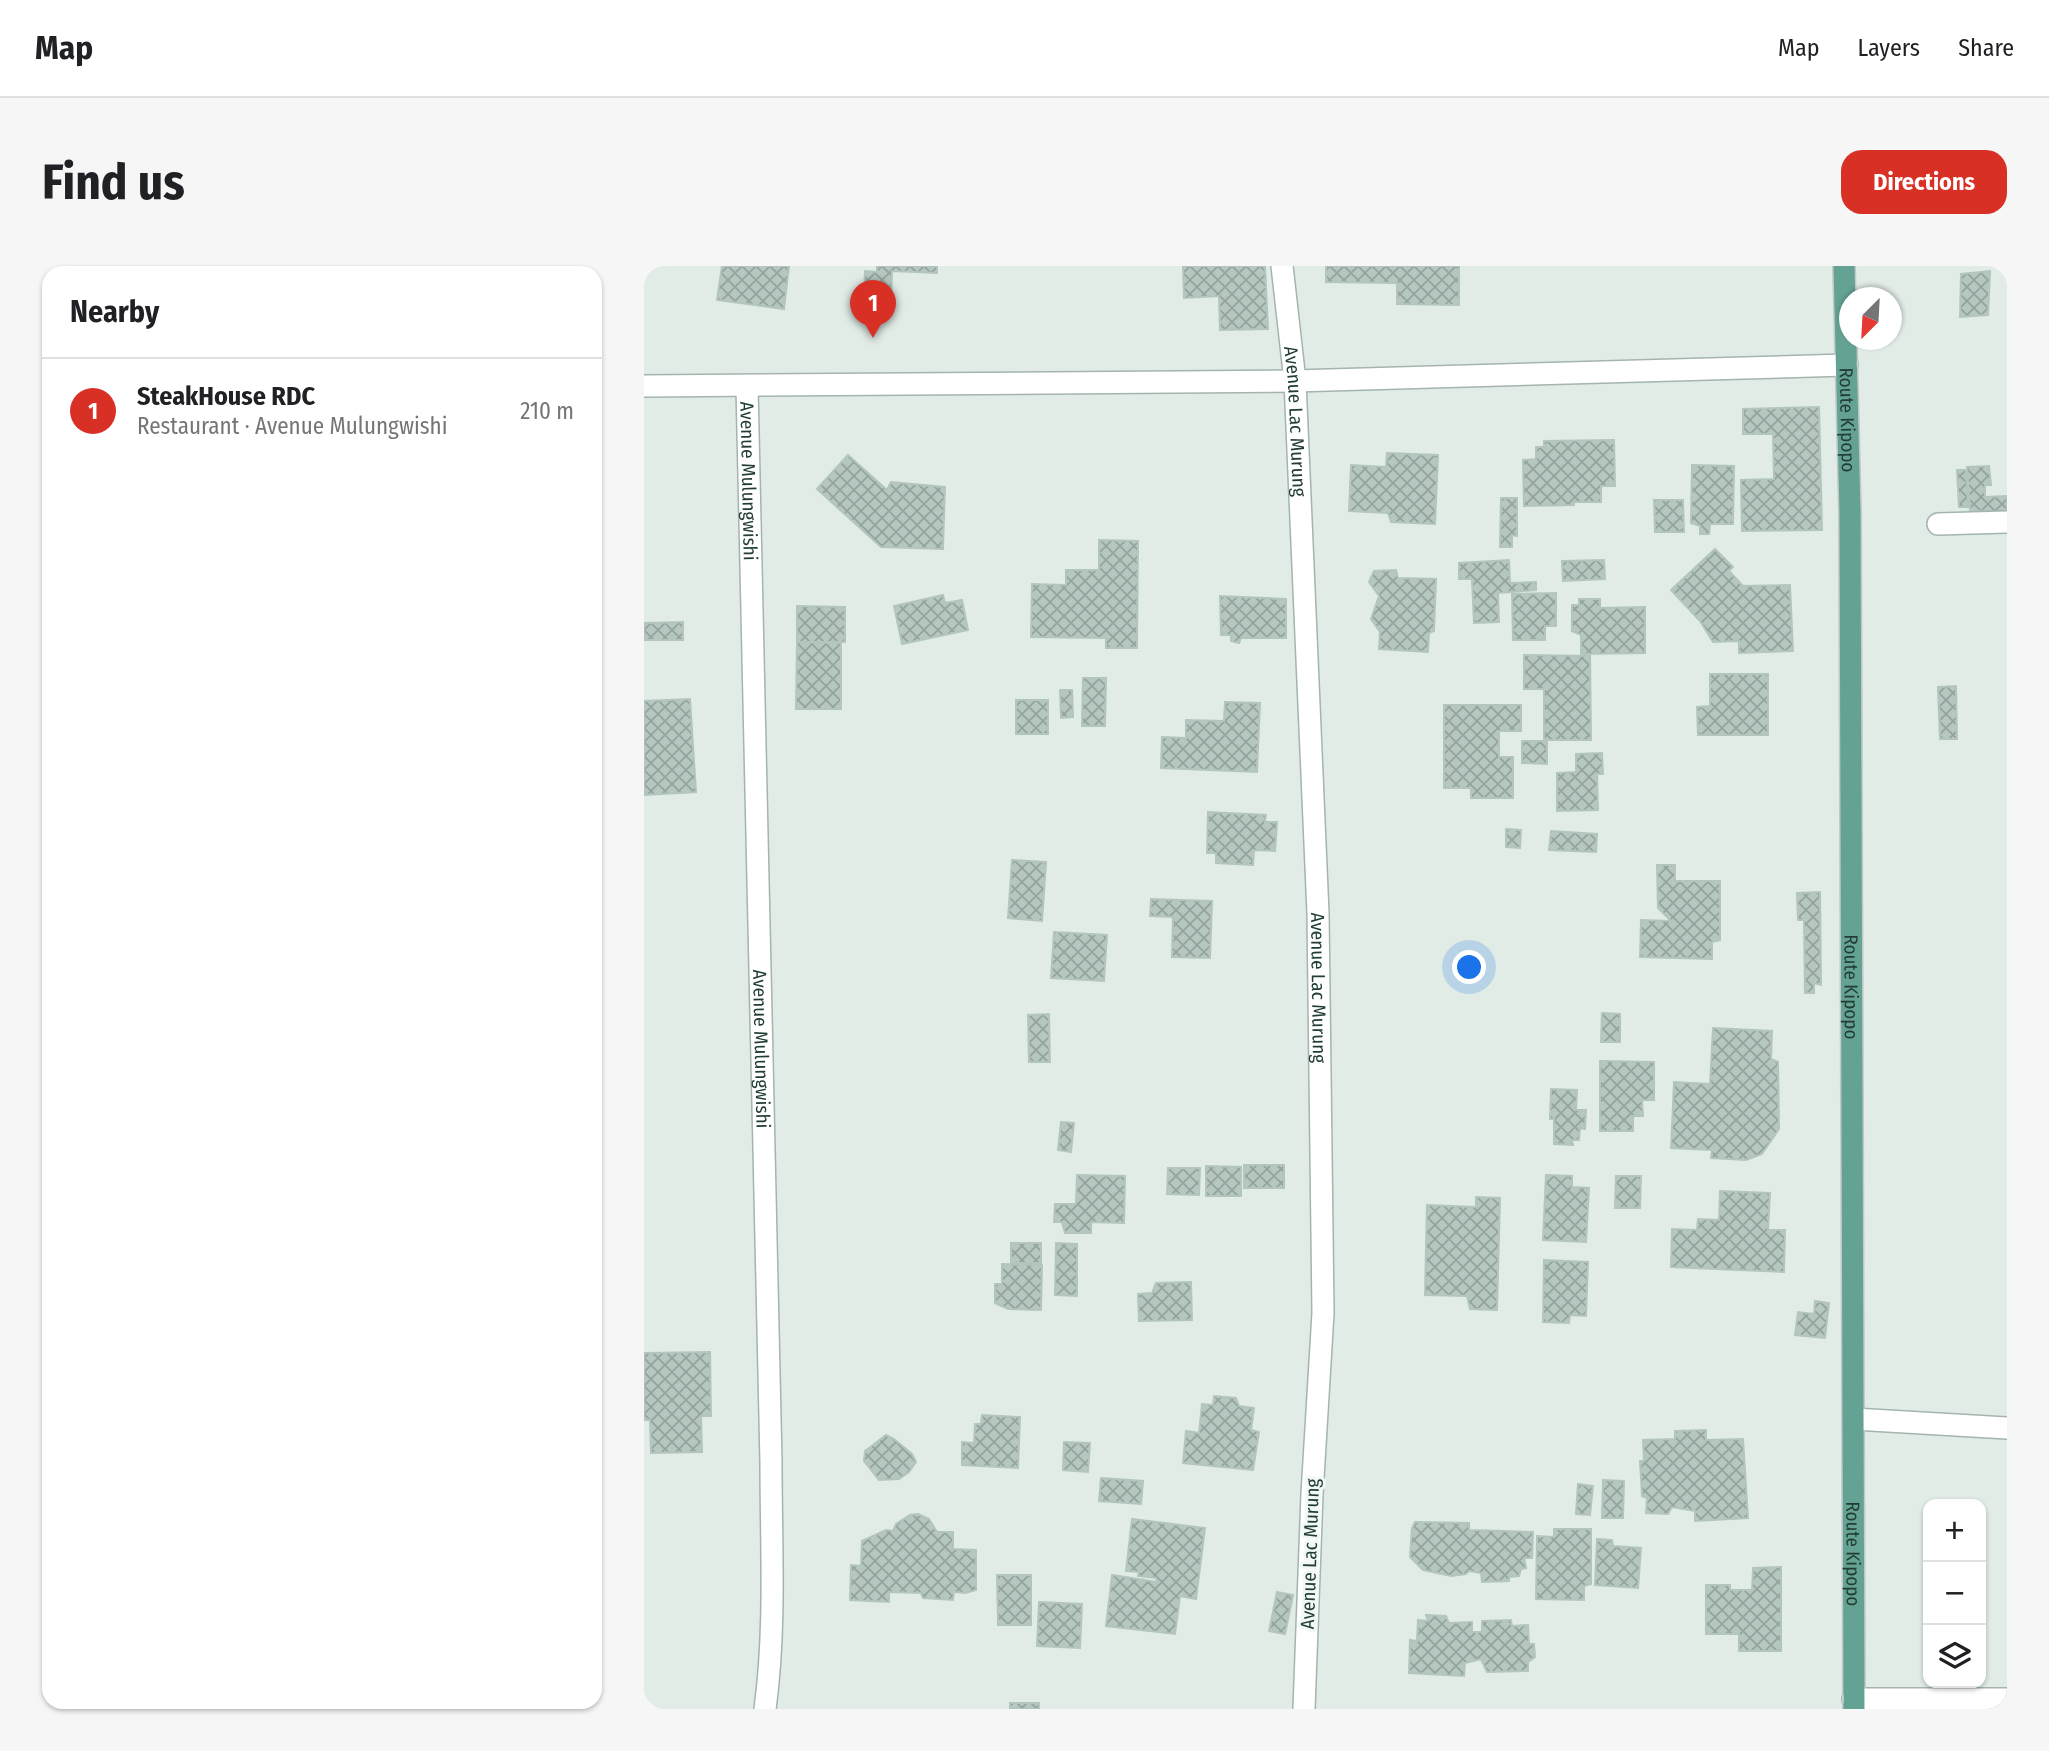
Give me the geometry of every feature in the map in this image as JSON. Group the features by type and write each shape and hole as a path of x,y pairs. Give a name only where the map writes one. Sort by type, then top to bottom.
{"main road":[{"name":"Route Kipopo","path":"1844,266 1850,513 1853,1704"}],"street":[{"name":"Avenue Lac Murung","path":"1282,266 1295,381 1318,913 1323,1313 1312,1494 1304,1709"},
{"path":"644,386 1295,381 1847,365"},
{"name":"Avenue Mulungwishi","path":"747,387 770,1422 771,1590 765,1709"},
{"path":"1938,524 2007,522"},
{"path":"1854,1419 2007,1429"},
{"path":"1853,1704 2007,1699"}],"building":[{"path":"722,266 789,266 784,309 717,300"},
{"path":"877,266 937,266 937,273 892,271 891,297 864,296 865,271 877,272"},
{"path":"1183,266 1265,266 1268,329 1220,330 1219,296 1184,298"},
{"path":"1326,266 1459,266 1459,305 1397,304 1397,283 1326,282"},
{"path":"1990,271 1988,315 1960,317 1961,274"},
{"path":"1819,407 1822,530 1742,531 1741,480 1774,479 1773,434 1743,434 1743,409"},
{"path":"1614,440 1615,486 1601,486 1601,502 1524,506 1523,460 1536,459 1536,447 1544,447 1544,441"},
{"path":"1387,453 1438,455 1435,524 1391,522 1388,513 1349,511 1351,465 1386,467"},
{"path":"848,455 887,490 891,482 945,487 943,549 881,547 817,489"},
{"path":"1692,465 1734,466 1733,524 1710,524 1709,534 1700,534 1700,526 1691,523"},
{"path":"1989,466 1991,485 1985,485 1985,497 2007,496 2007,516 1984,517 1984,511 1970,512 1967,467"},
{"path":"1957,470 1966,470 1968,507 1959,507"},
{"path":"1501,498 1517,498 1517,536 1512,535 1512,547 1500,547"},
{"path":"1654,500 1683,500 1684,532 1655,532"},
{"path":"1099,540 1138,541 1137,648 1106,648 1106,638 1031,637 1032,584 1066,585 1066,570 1099,570"},
{"path":"1715,549 1733,567 1729,571 1743,586 1790,585 1793,651 1739,653 1739,641 1713,642 1700,621 1671,590"},
{"path":"1509,560 1510,583 1536,582 1536,590 1498,593 1499,622 1474,623 1472,579 1459,579 1459,563"},
{"path":"1604,560 1605,579 1563,581 1562,561"},
{"path":"1396,570 1398,578 1436,579 1434,631 1429,633 1428,652 1379,649 1380,632 1371,619 1379,596 1369,582 1374,571"},
{"path":"1556,593 1556,626 1545,626 1545,640 1513,640 1512,594"},
{"path":"943,595 945,603 962,600 968,630 902,644 894,606"},
{"path":"1220,596 1286,599 1286,638 1241,638 1239,643 1231,641 1231,635 1221,635"},
{"path":"1579,599 1600,599 1600,608 1645,607 1645,653 1581,654 1581,635 1572,631 1572,605 1579,605"},
{"path":"797,606 845,607 845,642 797,642"},
{"path":"683,622 683,640 644,640 644,623"},
{"path":"797,642 841,643 841,709 796,709"},
{"path":"1524,655 1590,656 1591,740 1544,740 1544,689 1524,689"},
{"path":"1710,674 1768,674 1768,735 1698,735 1697,707 1710,706"},
{"path":"1083,678 1106,678 1105,726 1082,726"},
{"path":"1956,686 1957,739 1940,739 1938,687"},
{"path":"1060,690 1072,690 1073,717 1061,718"},
{"path":"690,699 696,792 644,795 644,701"},
{"path":"1016,700 1048,700 1048,734 1016,734"},
{"path":"1225,702 1260,703 1257,772 1161,768 1162,737 1186,738 1186,720 1224,721"},
{"path":"1444,705 1521,705 1521,731 1499,731 1499,757 1513,757 1513,798 1471,798 1471,788 1444,788"},
{"path":"1522,741 1547,741 1547,764 1522,763"},
{"path":"1602,753 1603,774 1597,774 1598,810 1557,811 1557,773 1576,772 1576,754"},
{"path":"1208,812 1266,815 1265,822 1277,822 1275,851 1254,850 1253,865 1216,863 1216,853 1207,853"},
{"path":"1506,829 1521,830 1520,848 1506,847"},
{"path":"1551,831 1597,834 1596,852 1549,850"},
{"path":"1012,860 1046,862 1042,921 1008,918"},
{"path":"1657,865 1675,865 1675,881 1720,881 1720,940 1712,942 1712,959 1640,957 1641,920 1671,921 1658,908"},
{"path":"1820,892 1821,985 1814,983 1814,993 1805,993 1804,920 1798,920 1797,893"},
{"path":"1151,899 1212,901 1210,958 1172,957 1173,917 1150,916"},
{"path":"1054,932 1107,935 1104,981 1051,978"},
{"path":"1602,1013 1620,1014 1620,1042 1601,1042"},
{"path":"1049,1014 1050,1062 1029,1062 1028,1015"},
{"path":"1713,1028 1772,1031 1771,1059 1778,1062 1779,1129 1762,1154 1746,1160 1711,1158 1712,1150 1671,1148 1674,1082 1710,1084"},
{"path":"1600,1061 1654,1062 1654,1100 1642,1100 1643,1116 1633,1116 1633,1131 1600,1131"},
{"path":"1551,1089 1577,1090 1576,1110 1586,1110 1585,1129 1580,1128 1579,1140 1572,1140 1573,1145 1554,1144 1554,1119 1550,1119"},
{"path":"1061,1122 1074,1123 1071,1152 1058,1150"},
{"path":"1244,1165 1284,1165 1284,1188 1244,1188"},
{"path":"1206,1166 1241,1167 1241,1196 1206,1196"},
{"path":"1168,1168 1200,1168 1199,1195 1167,1194"},
{"path":"1077,1175 1125,1176 1124,1223 1091,1222 1091,1233 1065,1233 1062,1222 1054,1222 1055,1204 1076,1204"},
{"path":"1546,1175 1572,1176 1572,1187 1589,1188 1586,1242 1543,1240"},
{"path":"1616,1176 1641,1176 1640,1208 1615,1208"},
{"path":"1720,1191 1770,1193 1768,1230 1785,1230 1784,1272 1671,1267 1672,1229 1697,1230 1698,1219 1719,1220"},
{"path":"1476,1197 1500,1198 1497,1310 1470,1309 1467,1296 1425,1295 1427,1205 1476,1207"},
{"path":"1011,1243 1041,1243 1041,1263 1011,1263"},
{"path":"1056,1243 1077,1244 1077,1296 1055,1295"},
{"path":"1544,1260 1588,1262 1586,1316 1570,1315 1569,1323 1543,1322"},
{"path":"1002,1264 1042,1265 1041,1310 1008,1309 995,1303 995,1284 1002,1284"},
{"path":"1191,1282 1192,1320 1139,1321 1138,1294 1152,1293 1156,1283"},
{"path":"1815,1301 1829,1303 1825,1338 1795,1335 1798,1312 1814,1314"},
{"path":"710,1352 711,1416 701,1416 702,1452 651,1453 650,1420 644,1420 644,1353"},
{"path":"1214,1396 1236,1398 1239,1406 1254,1408 1251,1430 1259,1432 1253,1470 1183,1463 1186,1431 1199,1433 1202,1404 1213,1405"},
{"path":"982,1415 1020,1417 1018,1468 962,1465 962,1442 974,1443 975,1424 981,1424"},
{"path":"1706,1430 1706,1440 1743,1439 1748,1518 1695,1521 1695,1511 1672,1507 1668,1514 1646,1513 1647,1498 1642,1496 1640,1461 1644,1461 1643,1440 1675,1439 1675,1431"},
{"path":"886,1435 912,1454 916,1462 909,1472 899,1479 879,1480 864,1461 865,1451"},
{"path":"1064,1442 1090,1443 1088,1472 1063,1470"},
{"path":"1101,1478 1143,1481 1141,1504 1099,1501"},
{"path":"1603,1480 1624,1481 1623,1518 1602,1518"},
{"path":"1578,1484 1593,1486 1590,1515 1576,1514"},
{"path":"918,1514 929,1519 937,1532 953,1532 953,1549 976,1550 976,1590 954,1592 953,1600 923,1598 921,1593 889,1592 889,1602 850,1600 851,1565 861,1566 862,1541 886,1530 893,1531 896,1524 910,1515"},
{"path":"1132,1519 1205,1528 1196,1599 1180,1596 1175,1634 1106,1626 1112,1575 1157,1582 1156,1578 1138,1576 1139,1572 1126,1571"},
{"path":"1415,1522 1469,1523 1469,1530 1533,1532 1532,1558 1524,1558 1526,1568 1521,1569 1519,1576 1509,1577 1509,1581 1482,1582 1481,1573 1469,1571 1451,1576 1423,1570 1410,1557 1412,1528"},
{"path":"1554,1529 1591,1529 1591,1584 1584,1586 1584,1600 1536,1599 1537,1536 1554,1537"},
{"path":"1597,1539 1612,1540 1613,1546 1641,1548 1638,1588 1595,1585"},
{"path":"1781,1567 1781,1651 1739,1651 1739,1634 1706,1634 1706,1585 1730,1585 1730,1590 1752,1590 1753,1568"},
{"path":"997,1575 1031,1575 1031,1625 998,1625"},
{"path":"1277,1592 1293,1595 1285,1634 1269,1631"},
{"path":"1039,1602 1082,1604 1080,1648 1037,1646"},
{"path":"1426,1615 1446,1616 1449,1623 1472,1622 1472,1632 1482,1632 1482,1621 1511,1620 1512,1626 1528,1625 1529,1644 1534,1644 1535,1657 1528,1662 1528,1671 1487,1672 1481,1659 1465,1663 1464,1676 1409,1673 1410,1640 1417,1641 1418,1620 1428,1621"},
{"path":"1010,1703 1039,1703 1039,1709 1010,1709"}],"place":[{"name":"SteakHouse RDC","path":"873,338"}]}
